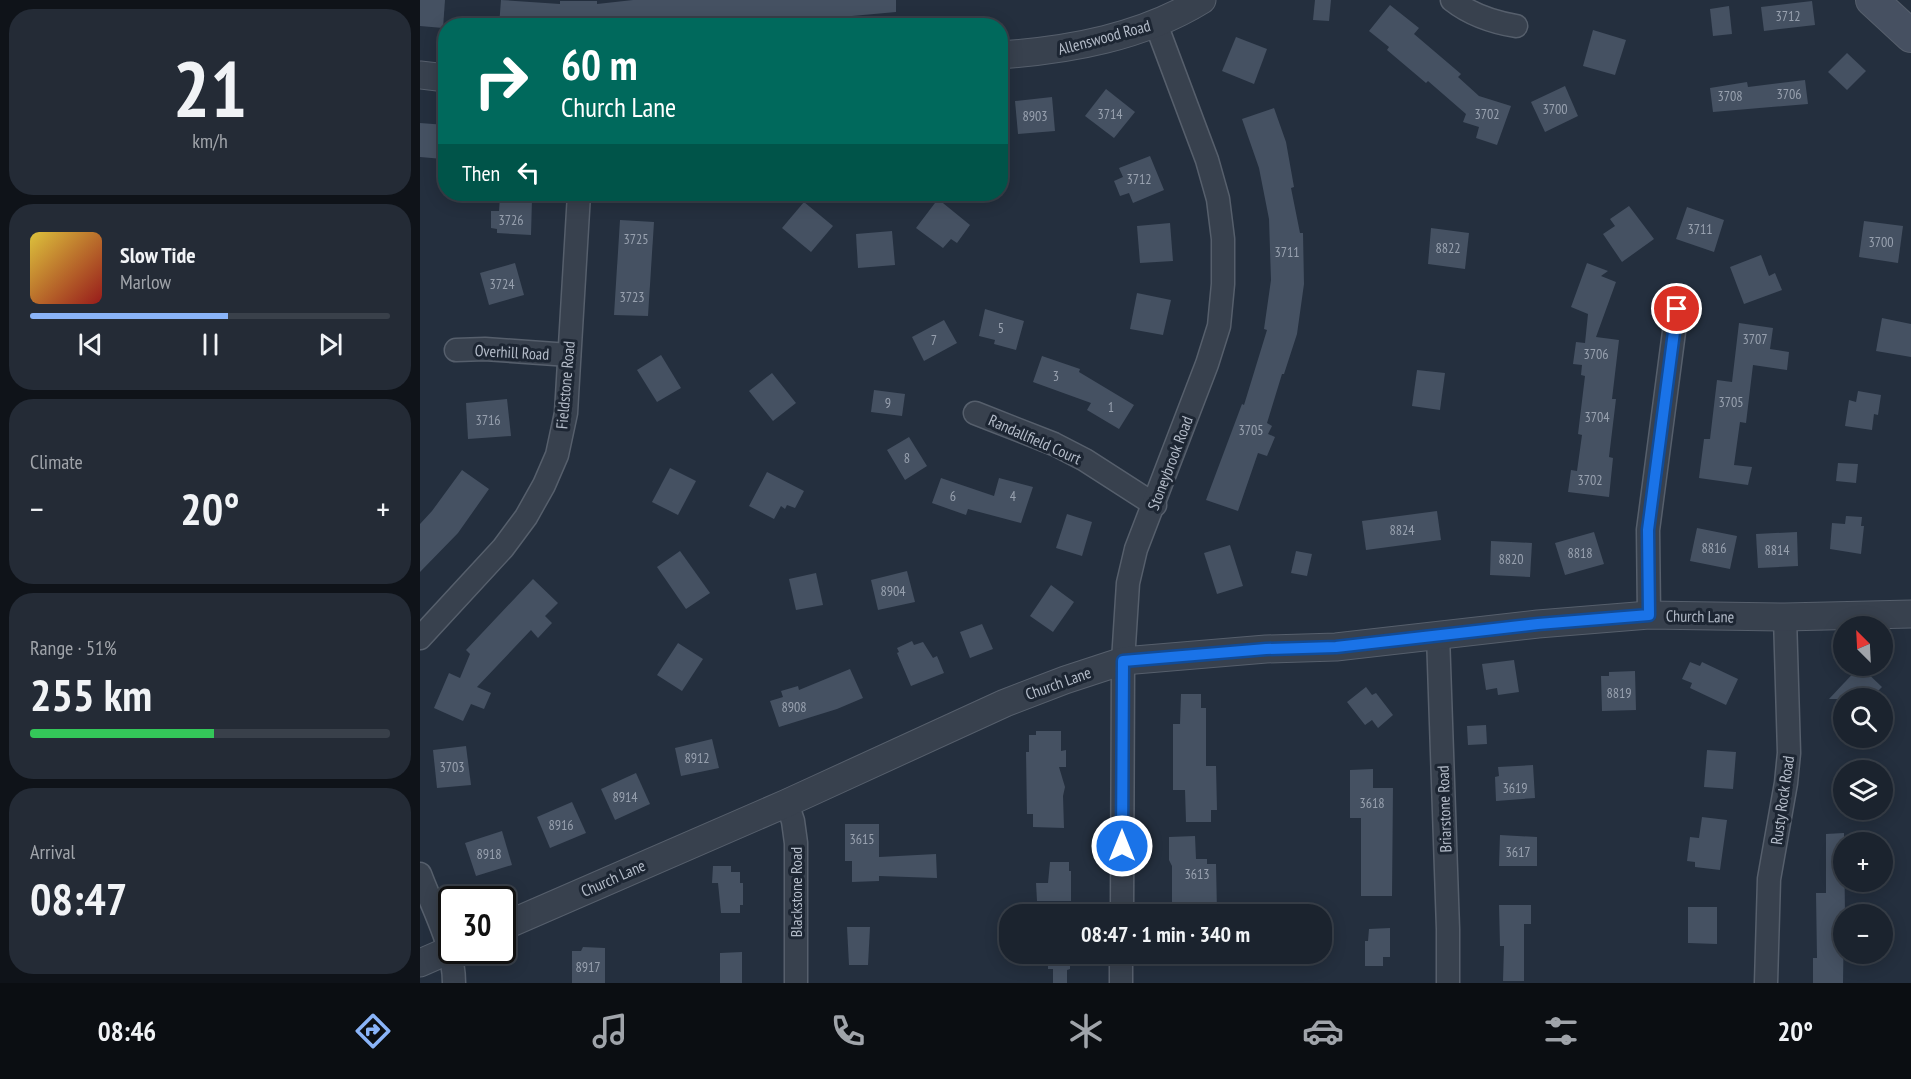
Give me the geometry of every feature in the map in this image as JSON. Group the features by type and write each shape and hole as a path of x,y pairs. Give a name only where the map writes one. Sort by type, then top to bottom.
{"main road":[{"path":"1872,0 1911,36"}],"street":[{"name":"Allenswood Road","path":"1008,55 1044,52 1100,41 1156,24 1202,0"},
{"path":"1452,0 1473,14 1496,23 1516,26"},
{"name":"Stoneybrook Road","path":"1122,904 1123,661 1128,583 1136,549 1155,505 1207,364 1219,326 1223,284 1223,239 1218,199 1207,160 1156,24"},
{"path":"420,75 438,77"},
{"name":"Fieldstone Road","path":"420,638 503,548 526,517 544,485 556,455 566,413 579,201"},
{"path":"1649,615 1648,530 1677,309"},
{"name":"Overhill Road","path":"456,350 485,349 569,355"},
{"name":"Randallfield Court","path":"975,412 1054,444 1085,460 1155,505"},
{"name":"Church Lane","path":"516,921 787,803 1005,703 1123,661 1266,649 1336,647 1649,615 1785,617 1911,614"},
{"name":"Rusty Rock Road","path":"1766,983 1769,879 1789,753 1785,617"},
{"name":"Briarstone Road","path":"1438,635 1448,983"},
{"name":"Blackstone Road","path":"787,803 793,821 796,843 796,983"},
{"path":"420,874 438,919"},
{"path":"420,963 438,955"},
{"path":"453,964 454,983"},
{"path":"1121,964 1121,983"}],"building":[{"path":"420,0 445,0 444,18 438,18 438,28 420,26"},
{"path":"501,0 560,4 560,1 597,1 597,4 633,0 896,0 896,12 830,18 500,18"},
{"path":"1315,0 1331,0 1329,21 1313,20"},
{"path":"1812,1 1815,25 1764,31 1761,7"},
{"path":"1390,5 1419,28 1414,34 1461,74 1458,77 1479,96 1511,106 1497,145 1476,138 1479,127 1463,122 1466,114 1387,50 1389,47 1369,31"},
{"path":"1729,6 1732,34 1713,36 1710,9"},
{"path":"1593,30 1626,40 1615,75 1583,66"},
{"path":"1236,37 1267,49 1254,84 1222,71"},
{"path":"1847,53 1866,71 1847,90 1828,72"},
{"path":"1805,80 1808,104 1713,112 1710,88 1747,82 1748,87"},
{"path":"1565,86 1578,116 1545,132 1531,102"},
{"path":"1106,89 1135,112 1114,138 1085,116"},
{"path":"1052,97 1055,131 1018,134 1015,101"},
{"path":"1274,108 1286,142 1294,187 1291,188 1300,233 1303,233 1304,284 1297,334 1267,423 1272,426 1268,434 1275,437 1267,456 1258,453 1238,511 1206,500 1242,404 1244,405 1267,330 1264,329 1271,280 1269,219 1259,168 1242,119"},
{"path":"420,123 438,124 438,159 420,157"},
{"path":"1150,156 1164,190 1133,203 1129,193 1120,196 1114,181 1123,177 1119,168"},
{"path":"500,201 532,201 531,235 497,233 497,229 491,228 491,211 499,211"},
{"path":"936,201 940,201 970,225 957,243 951,239 943,248 916,228"},
{"path":"804,202 833,226 811,252 782,228"},
{"path":"1629,206 1654,239 1622,262 1603,234 1615,226 1610,219"},
{"path":"1687,207 1724,220 1714,252 1676,239"},
{"path":"620,220 654,222 648,316 614,315"},
{"path":"1864,221 1903,226 1898,263 1859,257"},
{"path":"1170,223 1173,261 1140,263 1137,226"},
{"path":"1431,228 1469,233 1465,269 1428,264"},
{"path":"892,231 895,265 858,268 856,234"},
{"path":"1761,255 1769,276 1775,273 1782,290 1744,304 1730,267"},
{"path":"515,263 524,295 489,305 480,273"},
{"path":"1587,263 1608,271 1601,276 1616,282 1596,337 1619,340 1612,399 1616,399 1609,457 1613,458 1609,497 1568,492 1571,470 1577,471 1582,435 1578,434 1585,376 1581,375 1582,365 1573,364 1576,342 1585,343 1588,314 1571,307"},
{"path":"1137,293 1171,300 1163,335 1130,329"},
{"path":"985,309 1024,321 1016,350 994,344 995,340 979,336"},
{"path":"1882,318 1911,324 1911,357 1876,351"},
{"path":"944,320 957,343 924,361 912,337"},
{"path":"1739,323 1773,328 1770,349 1789,352 1787,370 1753,365 1746,423 1740,422 1734,465 1752,467 1748,485 1699,478 1704,439 1710,439 1717,380 1732,382"},
{"path":"661,355 681,388 657,402 637,370"},
{"path":"1042,356 1080,369 1079,372 1134,405 1119,429 1087,410 1091,403 1033,382"},
{"path":"1417,370 1445,373 1440,410 1412,406"},
{"path":"772,373 796,403 773,421 749,391"},
{"path":"874,390 905,394 902,416 871,412"},
{"path":"1858,391 1881,395 1878,415 1874,414 1872,430 1845,426 1849,400 1856,402"},
{"path":"507,399 511,436 468,439 466,403"},
{"path":"909,437 927,466 905,480 887,450"},
{"path":"1838,463 1858,464 1856,483 1836,481"},
{"path":"670,468 696,481 678,515 652,502"},
{"path":"462,470 489,489 458,533 420,572 420,524"},
{"path":"767,472 804,491 795,508 787,505 785,509 781,506 774,519 749,506"},
{"path":"941,478 994,496 999,478 1033,487 1021,523 968,509 966,515 932,503"},
{"path":"1437,511 1441,540 1366,550 1362,521"},
{"path":"1067,514 1092,522 1082,556 1056,548"},
{"path":"1846,516 1862,517 1861,526 1864,526 1861,554 1830,549 1832,523 1845,524"},
{"path":"1697,528 1737,536 1730,569 1690,561"},
{"path":"1594,532 1604,564 1565,575 1555,543"},
{"path":"1797,532 1798,566 1758,568 1756,534"},
{"path":"1491,541 1532,543 1530,577 1490,575"},
{"path":"1230,545 1243,586 1217,594 1204,553"},
{"path":"680,551 710,593 686,609 657,567"},
{"path":"1296,551 1312,554 1307,576 1291,573"},
{"path":"907,571 915,602 878,610 871,580"},
{"path":"816,573 823,605 796,610 789,579"},
{"path":"533,579 558,603 545,616 552,623 538,638 531,630 477,687 491,693 484,709 471,704 463,721 434,708 449,673 460,678 470,654 466,650"},
{"path":"1051,585 1074,602 1053,632 1030,616"},
{"path":"982,624 993,649 970,658 960,632"},
{"path":"912,641 914,645 923,642 933,658 937,656 944,673 911,686 897,648"},
{"path":"678,643 703,659 682,691 657,675"},
{"path":"1514,660 1519,692 1498,695 1497,688 1486,690 1482,664"},
{"path":"1690,662 1700,666 1702,662 1738,679 1726,705 1690,688 1692,683 1682,679"},
{"path":"850,669 863,698 837,709 779,727 770,701 783,697 781,691 798,686 799,690"},
{"path":"1635,671 1636,710 1602,711 1601,676 1609,676 1609,672"},
{"path":"1851,676 1870,676 1882,687 1881,688 1839,688"},
{"path":"1366,687 1372,695 1376,693 1393,715 1378,728 1372,720 1365,725 1347,702"},
{"path":"1181,694 1201,694 1201,708 1206,708 1206,766 1216,766 1217,810 1211,810 1211,822 1186,822 1185,790 1173,790 1173,724 1180,724"},
{"path":"1486,725 1487,744 1468,745 1467,726"},
{"path":"1036,731 1061,731 1061,751 1066,750 1066,767 1059,767 1065,787 1064,828 1033,827 1033,814 1027,814 1026,752 1029,752 1029,735 1036,735"},
{"path":"712,739 719,768 681,776 675,748"},
{"path":"466,746 471,785 437,788 433,750"},
{"path":"1707,750 1736,752 1733,789 1704,787"},
{"path":"1533,765 1535,798 1496,801 1495,777 1499,776 1498,767"},
{"path":"1373,769 1373,788 1393,788 1392,896 1361,896 1361,818 1350,818 1350,770"},
{"path":"636,773 650,804 615,820 601,789"},
{"path":"572,802 586,833 550,848 537,817"},
{"path":"1702,817 1727,820 1720,870 1695,867 1695,862 1687,861 1690,837 1699,838"},
{"path":"845,824 879,824 879,857 936,854 937,878 879,876 879,881 852,882 852,861 845,861"},
{"path":"502,831 512,865 476,876 465,843"},
{"path":"1826,834 1833,834 1833,892 1845,892 1845,904 1833,904 1833,964 1843,964 1843,983 1813,983 1813,958 1817,958 1816,893 1826,893"},
{"path":"1500,835 1537,837 1537,866 1499,866"},
{"path":"1195,836 1196,859 1207,859 1207,864 1216,864 1217,904 1172,904 1169,837"},
{"path":"1050,862 1069,862 1071,901 1037,901 1036,883 1048,883"},
{"path":"713,866 731,866 731,872 740,872 740,883 743,883 743,905 740,905 740,913 721,913 718,883 712,883"},
{"path":"1499,905 1531,905 1531,924 1524,924 1524,981 1503,981 1504,946 1500,946"},
{"path":"1688,907 1717,907 1717,944 1688,943"},
{"path":"847,927 870,927 868,965 849,965"},
{"path":"1390,928 1390,957 1383,957 1383,966 1365,966 1365,941 1368,941 1369,929"},
{"path":"583,947 605,948 605,983 572,983 572,951 581,951"},
{"path":"742,952 742,983 720,983 720,953"},
{"path":"1048,964 1070,964 1070,969 1067,970 1067,983 1053,983 1053,969 1048,969"}],"route":[{"path":"1122,846 1123,661 1266,649 1336,647 1538,624 1649,615 1648,530 1677,309"}]}
